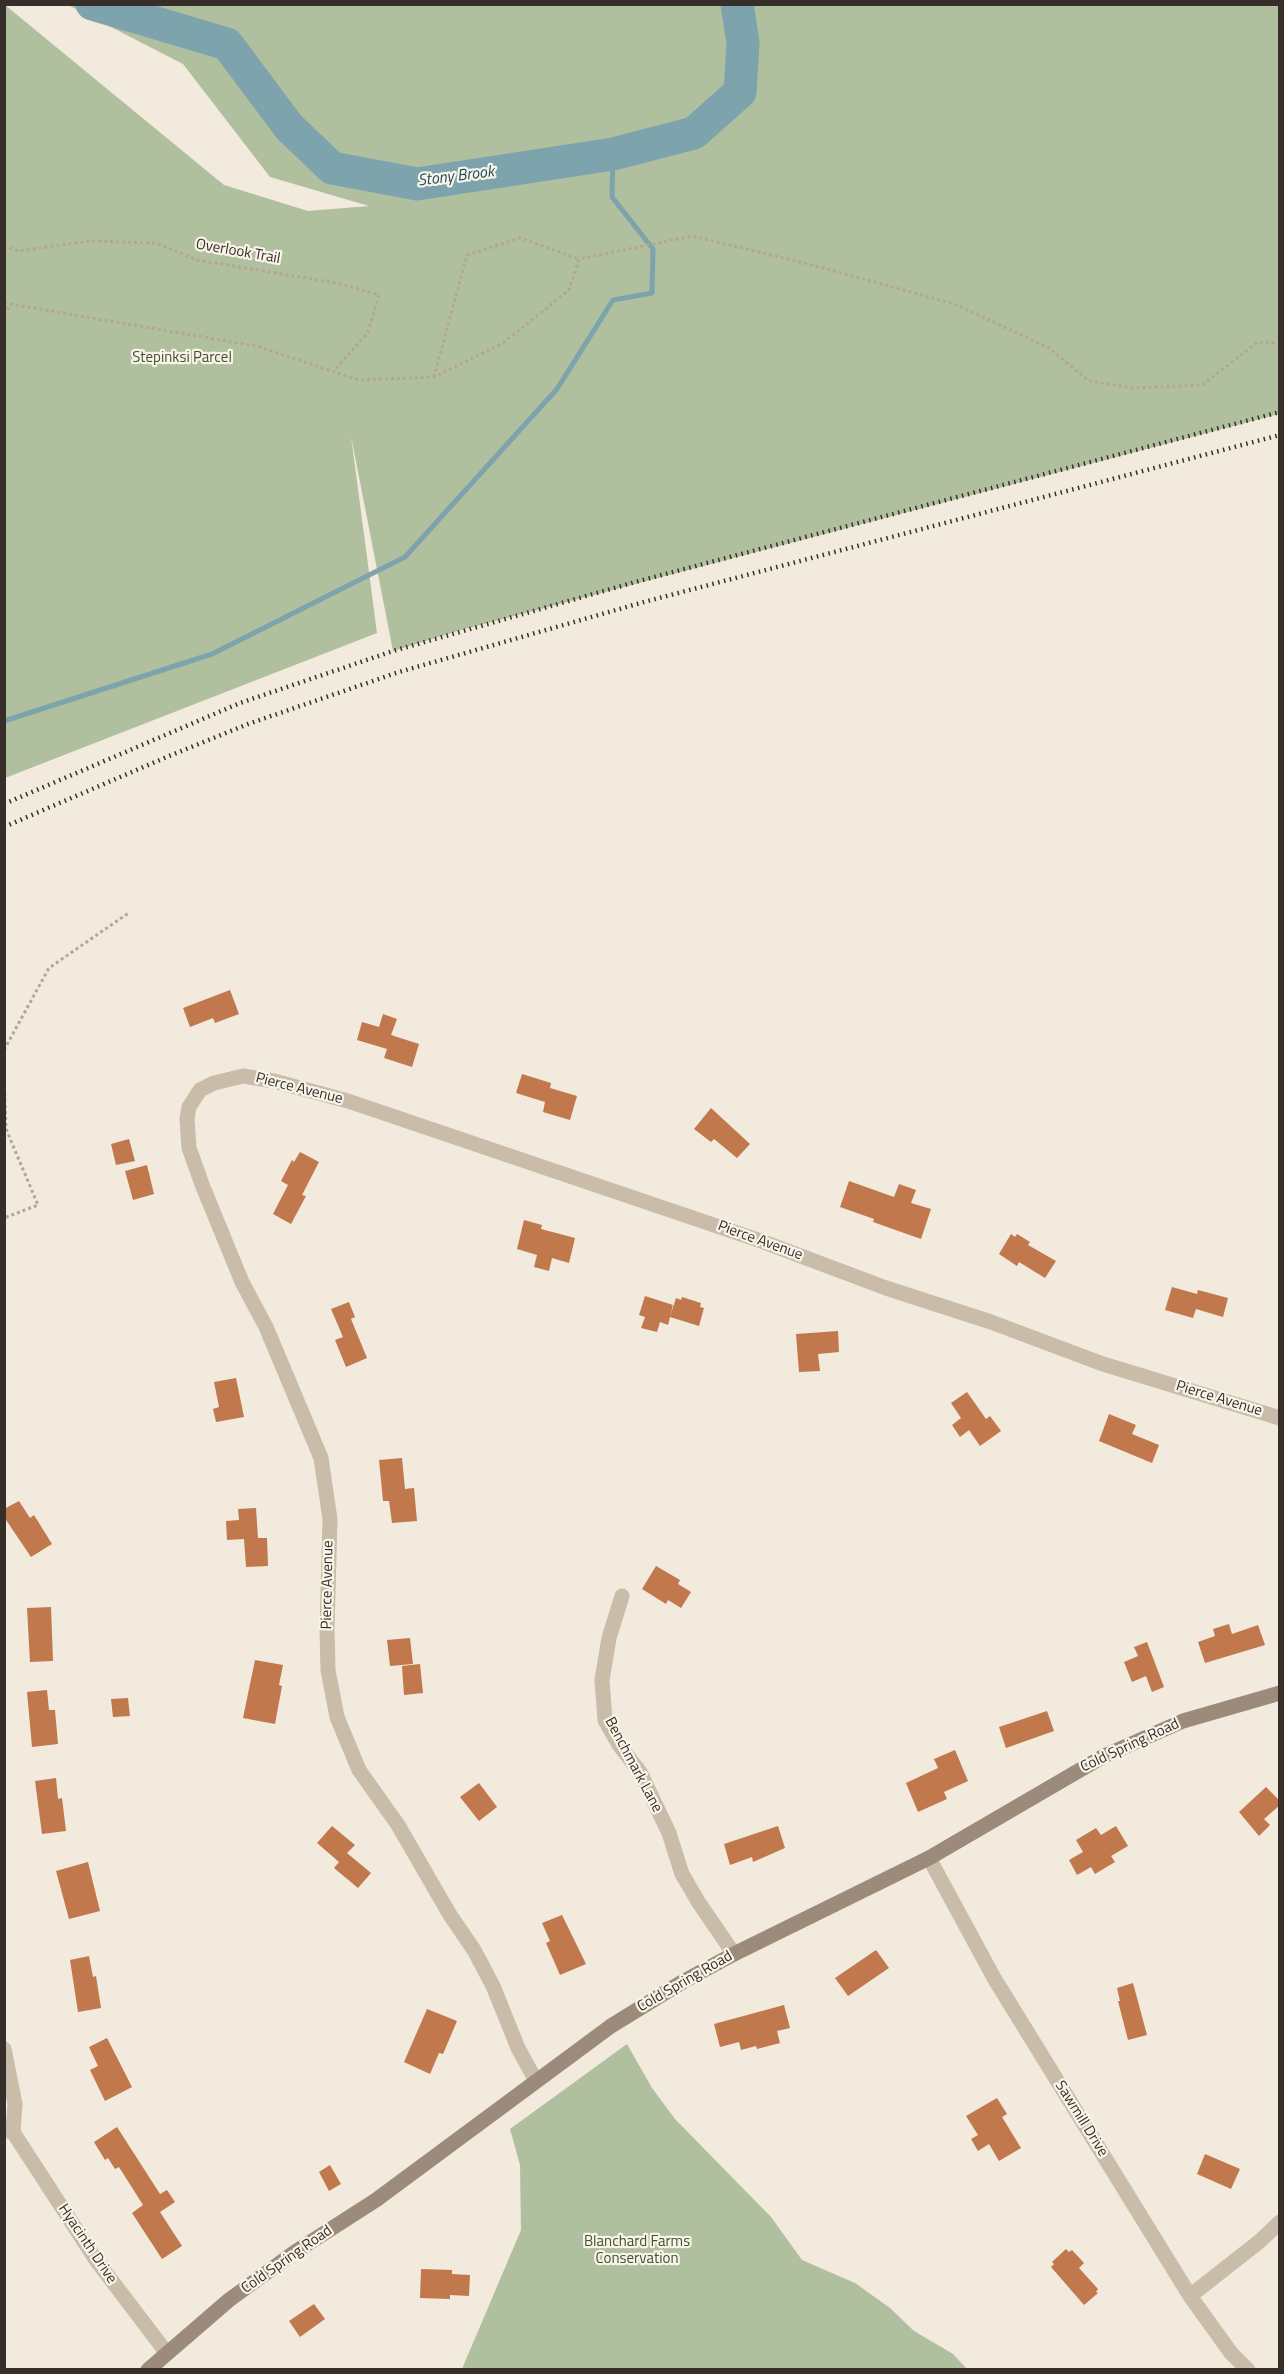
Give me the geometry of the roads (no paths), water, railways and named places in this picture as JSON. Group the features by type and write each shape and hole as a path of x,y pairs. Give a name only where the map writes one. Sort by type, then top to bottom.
{"street":[{"name":"Pierce Avenue","path":"536,2081 518,2048 493,1986 474,1950 450,1915 398,1825 359,1770 337,1717 328,1670 330,1518 321,1458 266,1327 242,1282 202,1187 189,1148 187,1119 189,1107 200,1090 214,1083 243,1076 274,1081 348,1101 761,1241 886,1288 991,1322 1103,1364 1280,1418"},
{"name":"Benchmark Lane","path":"622,1596 609,1638 602,1680 605,1719 619,1745 640,1773 669,1833 682,1874 734,1954"},
{"name":"Cold Spring Road","path":"148,2370 166,2352 229,2300 295,2252 376,2200 611,2026 684,1981 929,1858 1104,1756 1183,1721 1280,1693"},
{"name":"Sawmill Drive","path":"929,1858 994,1978 1191,2296 1230,2353 1248,2370"},
{"name":"Hyacinth Drive","path":"4,2049 15,2103 9,2131 96,2260 166,2352"},
{"path":"1191,2296 1260,2241 1280,2222"}],"waterway":[{"name":"Stony Brook","path":"92,4 227,44 289,127 332,168 417,184 613,154 694,133 740,92 743,43 737,4"},
{"path":"4,721 212,654 405,557 557,389 613,300 652,293 653,249 612,197 613,154"}],"railway":[{"path":"4,804 240,703 393,651 639,581 1280,412"},
{"path":"4,827 248,724 399,672 644,602 1280,435"}],"park label":[{"name":"Stepinksi Parcel","path":"182,358"},
{"name":"Blanchard Farms Conservation","path":"637,2250"}]}
